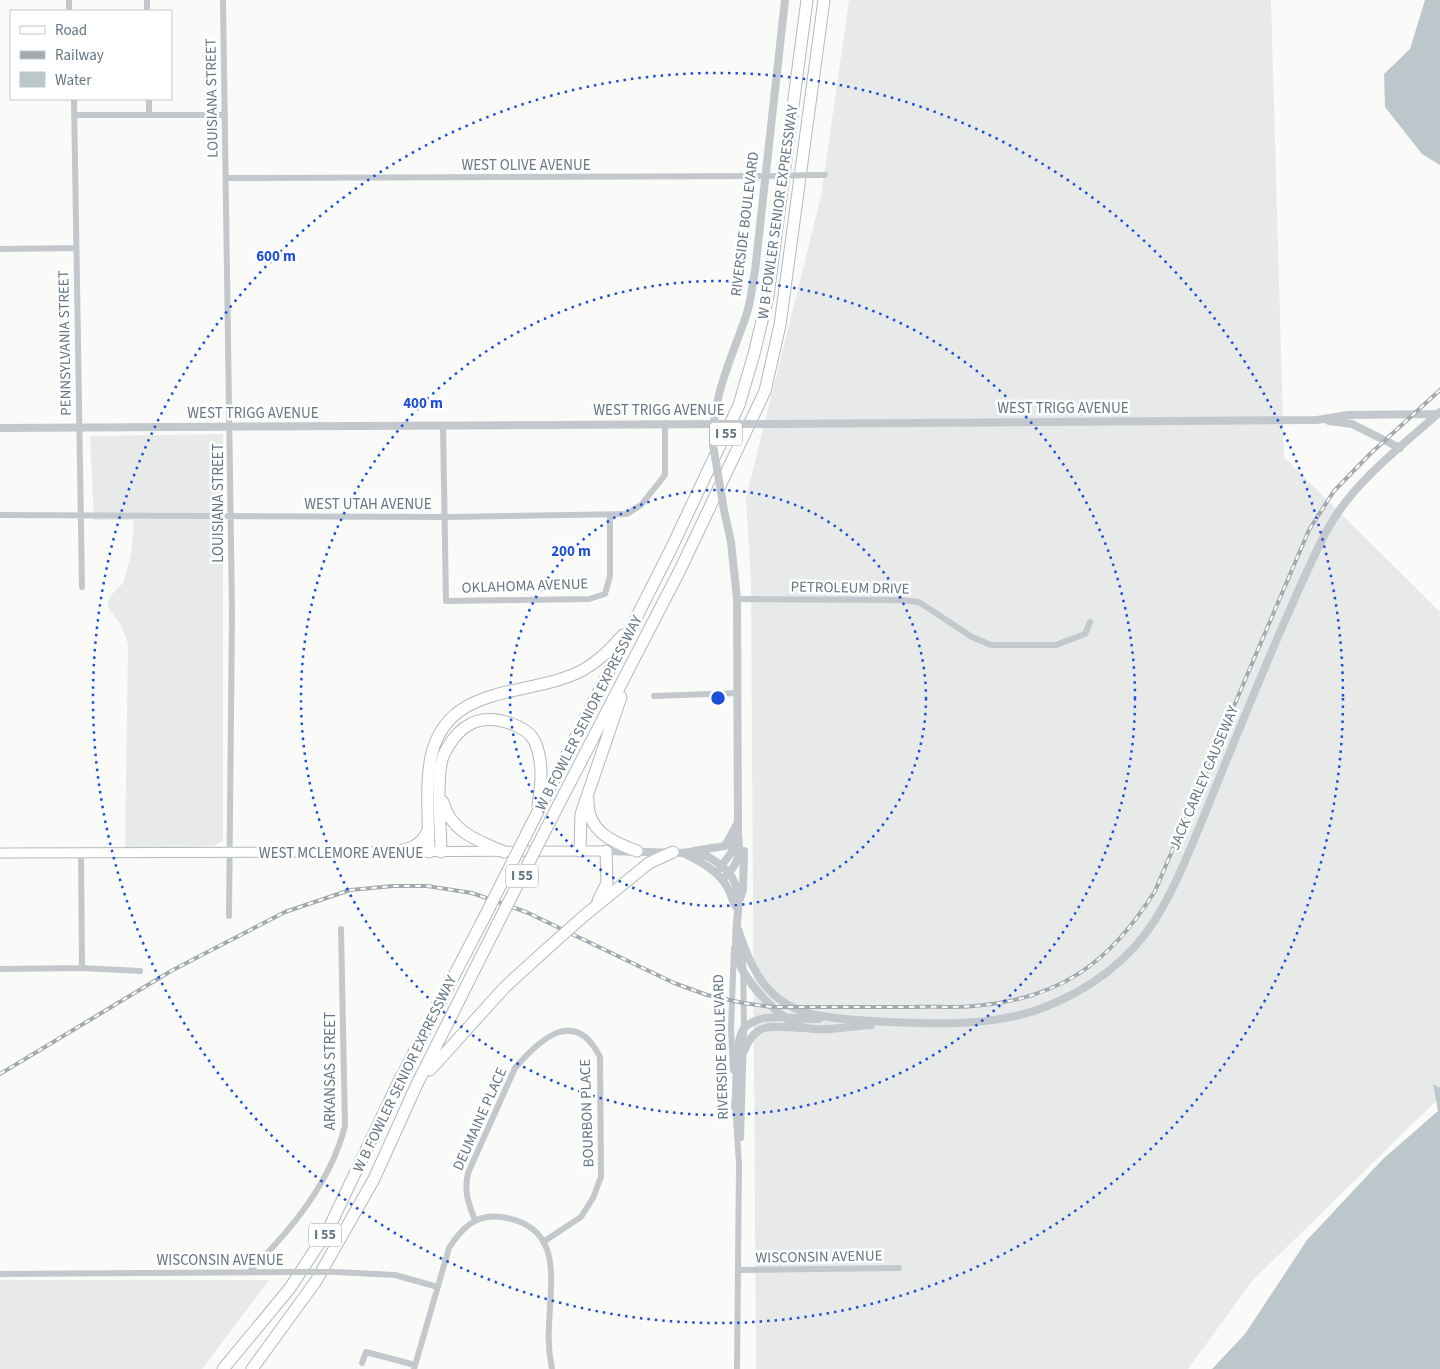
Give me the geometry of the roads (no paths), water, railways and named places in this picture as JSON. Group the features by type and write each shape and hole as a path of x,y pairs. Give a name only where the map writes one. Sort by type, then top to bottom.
{"highway":[{"name":"W B FOWLER SENIOR EXPRESSWAY","path":"223,1369 290,1288 328,1230 398,1083 537,815 724,440 739,405 768,296 807,0"},
{"name":"W B FOWLER SENIOR EXPRESSWAY","path":"252,1369 329,1260 374,1179 417,1084 498,923 685,562 765,391 780,325 824,0"},
{"path":"429,852 431,757 443,728 461,709 491,696 545,683 582,670 610,651 636,618"},
{"path":"580,851 581,814 633,661"},
{"path":"442,852 439,789 443,755 460,730 479,719 500,720 522,728 534,740 540,759 541,783 537,815"},
{"path":"439,789 444,807 453,824 466,836 504,852"},
{"path":"589,789 588,808 592,824 609,840 637,851"},
{"path":"392,852 412,848 421,843 429,828"},
{"path":"596,905 607,883 606,851"},
{"path":"417,1084 455,1040 506,987 596,905 648,863 682,852"}],"main road":[{"name":"WEST MCLEMORE AVENUE","path":"0,853 230,854 606,851"}],"street":[{"name":"LOUISIANA STREET","path":"223,0 232,612 229,916"},
{"name":"RIVERSIDE BOULEVARD","path":"722,880 739,859 740,852 738,835 737,599 731,542 713,445 712,424 723,376 747,314 755,271 770,176 785,0"},
{"name":"PENNSYLVANIA STREET","path":"74,100 82,587"},
{"path":"149,100 149,114"},
{"path":"74,115 225,115"},
{"name":"WEST OLIVE AVENUE","path":"226,178 825,175"},
{"path":"0,248 76,248"},
{"path":"1317,420 1348,416 1439,413"},
{"name":"JACK CARLEY CAUSEWAY","path":"738,928 743,944 761,981 776,997 793,1007 829,1018 898,1022 980,1022 1012,1017 1044,1008 1075,993 1103,975 1129,951 1154,921 1179,875 1279,633 1331,523 1350,498 1400,448 1439,413"},
{"path":"1317,420 1352,424 1400,448"},
{"name":"WEST TRIGG AVENUE","path":"0,428 1317,420"},
{"name":"WEST UTAH AVENUE","path":"0,515 445,517 610,515 632,512 660,484 665,475 665,423"},
{"path":"443,425 445,517"},
{"name":"OKLAHOMA AVENUE","path":"445,517 446,601 589,599 605,594 610,576 610,515"},
{"name":"PETROLEUM DRIVE","path":"737,599 899,600 919,602 972,637 991,645 1056,645 1085,634 1090,622"},
{"path":"654,696 737,693"},
{"path":"682,852 726,846 738,822"},
{"name":"RIVERSIDE BOULEVARD","path":"738,822 744,853 744,890 738,910 738,928 732,960 731,1028 739,1164"},
{"name":"RIVERSIDE BOULEVARD","path":"715,872 731,853 738,835"},
{"name":"WEST MCLEMORE AVENUE","path":"606,851 701,854 729,872"},
{"name":"WEST MCLEMORE AVENUE","path":"682,852 708,866 715,872 722,880 738,910"},
{"path":"81,854 82,968"},
{"path":"729,872 740,899"},
{"path":"738,928 737,956 743,968 766,1000 787,1018 807,1028"},
{"name":"ARKANSAS STREET","path":"249,1272 296,1222 340,1147 345,1126 341,929"},
{"name":"RIVERSIDE BOULEVARD","path":"737,1369 739,1164 744,1051 743,944"},
{"path":"0,969 82,968 140,971"},
{"path":"736,1107 738,1054 741,1033 750,1023 766,1018 829,1018"},
{"name":"JACK CARLEY CAUSEWAY","path":"744,1051 749,1037 763,1028 807,1028 898,1022"},
{"name":"DEUMAINE PLACE","path":"475,1220 468,1202 465,1186 468,1172 515,1068 528,1054 551,1035 562,1031 574,1030"},
{"name":"BOURBON PLACE","path":"543,1242 580,1217 593,1198 601,1177 600,1057 594,1044 585,1034 574,1030"},
{"path":"362,1364 366,1352 415,1367 449,1248 459,1232 475,1220 492,1216 513,1219 530,1227 543,1242 549,1254 553,1271 549,1327 549,1351 552,1369"},
{"name":"WISCONSIN AVENUE","path":"739,1270 899,1268"},
{"name":"WISCONSIN AVENUE","path":"0,1274 335,1272 395,1275 438,1287"}],"water":[{"path":"1425,0 1440,0 1440,165 1422,154 1385,107 1384,74 1410,49"},
{"path":"1433,1084 1440,1088 1440,1369 1212,1369 1245,1334 1307,1240 1383,1159 1438,1111"}],"railway":[{"path":"0,1074 171,971 285,912 350,890 393,886 427,886 472,893 526,912 674,983 707,995 743,1003 772,1007 966,1007 1005,1002 1057,986 1080,973 1101,957 1120,938 1155,891 1309,530 1334,491 1370,454 1440,390"}]}
